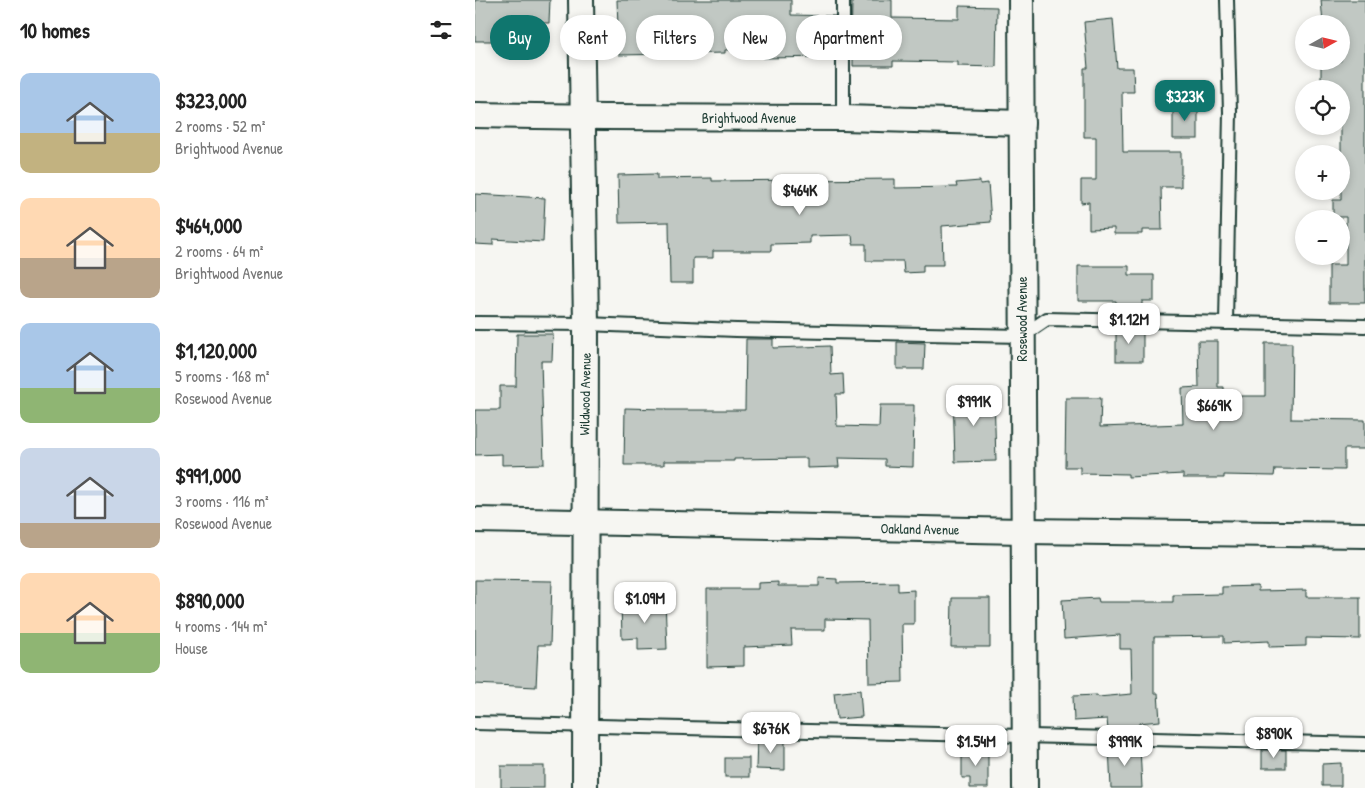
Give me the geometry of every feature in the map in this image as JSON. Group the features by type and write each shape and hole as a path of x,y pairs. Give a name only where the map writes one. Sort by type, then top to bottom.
{"street":[{"name":"Wildwood Avenue","path":"581,0 586,324 584,522 585,788"},
{"name":"Rosewood Avenue","path":"1021,0 1025,788"},
{"name":"Brightwood Avenue","path":"475,115 843,118 1022,124"},
{"name":"Oakland Avenue","path":"475,520 1023,531 1365,535"}],"lane":[{"path":"843,0 843,118"},
{"path":"1226,323 1230,112 1227,0"},
{"path":"475,323 586,324 736,330 1022,336 1047,320 1365,326"},
{"path":"475,723 1365,744"}],"building":[{"path":"475,0 550,0 549,15 490,15 490,41 475,41"},
{"path":"617,0 791,0 791,15 796,15 796,58 786,58 786,15 724,15 724,53 714,53 714,15 636,15 636,55 626,55 626,15 618,15"},
{"path":"852,0 892,0 892,15 852,15"},
{"path":"1321,0 1365,0 1365,303 1329,303 1329,265 1350,265 1350,210 1333,210 1333,200 1350,200 1350,145 1341,145 1341,135 1350,135 1350,80 1321,80 1321,70 1350,70 1350,15 1322,15"},
{"path":"959,6 997,7 996,67 958,66 958,62 893,61 893,66 853,66 853,60 902,60 902,18 959,19"},
{"path":"1113,19 1117,68 1133,68 1134,92 1122,92 1123,152 1181,152 1181,187 1161,187 1162,230 1142,230 1142,234 1114,234 1114,228 1089,229 1089,202 1081,203 1081,180 1096,180 1096,137 1084,137 1084,68 1088,68 1084,22"},
{"path":"1173,105 1198,105 1198,139 1173,139"},
{"path":"657,174 657,179 712,178 712,181 895,179 895,188 957,187 956,183 980,181 980,184 988,183 991,222 942,226 943,265 923,265 923,272 904,273 903,261 866,261 866,244 853,244 852,235 810,236 810,243 771,244 771,251 713,251 713,258 693,258 693,283 670,283 669,222 619,223 618,175"},
{"path":"475,194 545,198 543,242 493,239 493,245 475,244"},
{"path":"1078,266 1129,266 1129,275 1154,275 1154,301 1142,301 1142,313 1116,312 1116,301 1078,301"},
{"path":"1116,329 1143,329 1143,361 1116,361"},
{"path":"517,334 553,334 552,361 541,361 544,464 502,465 502,454 475,455 475,410 500,410 500,386 516,386"},
{"path":"746,339 773,339 773,348 830,346 831,375 843,374 844,394 836,394 837,426 879,427 880,405 914,405 913,467 885,466 885,459 838,458 839,467 807,468 807,458 664,461 664,465 624,465 625,408 745,410"},
{"path":"1198,341 1218,341 1218,387 1224,387 1224,396 1265,396 1265,343 1292,343 1291,419 1365,420 1365,449 1344,449 1344,470 1275,469 1274,476 1224,475 1224,478 1183,478 1183,474 1128,477 1128,474 1080,473 1080,467 1065,467 1066,398 1101,398 1100,427 1183,424 1182,388 1199,387"},
{"path":"897,342 925,343 924,369 897,369"},
{"path":"953,393 994,393 996,461 955,462"},
{"path":"819,578 837,579 837,583 898,582 898,591 914,590 914,624 902,624 903,682 869,683 868,620 825,619 825,630 791,630 792,645 744,647 744,666 707,667 707,589 758,589 758,583 778,582 778,586 819,586"},
{"path":"475,580 552,581 550,645 538,645 536,687 475,684"},
{"path":"1258,586 1258,591 1306,590 1306,597 1360,597 1360,639 1306,638 1306,646 1269,647 1269,641 1224,643 1224,636 1154,637 1154,693 1158,693 1160,721 1139,723 1139,731 1108,730 1107,719 1074,721 1073,696 1097,695 1098,697 1132,694 1131,649 1120,649 1120,635 1064,639 1062,600 1098,598 1099,602 1173,602 1173,595 1222,594 1222,587"},
{"path":"952,598 990,598 990,647 951,647"},
{"path":"665,600 667,649 638,650 638,638 622,639 621,602"},
{"path":"860,690 862,717 837,719 834,693"},
{"path":"757,738 785,739 785,770 756,769"},
{"path":"1109,746 1140,747 1142,788 1111,788"},
{"path":"962,748 988,748 988,788 970,788 970,778 962,778"},
{"path":"1262,750 1286,750 1286,768 1262,768"},
{"path":"725,758 749,758 749,777 725,777"},
{"path":"1341,763 1341,786 1322,786 1322,764"},
{"path":"501,766 544,766 544,788 501,788"}]}
